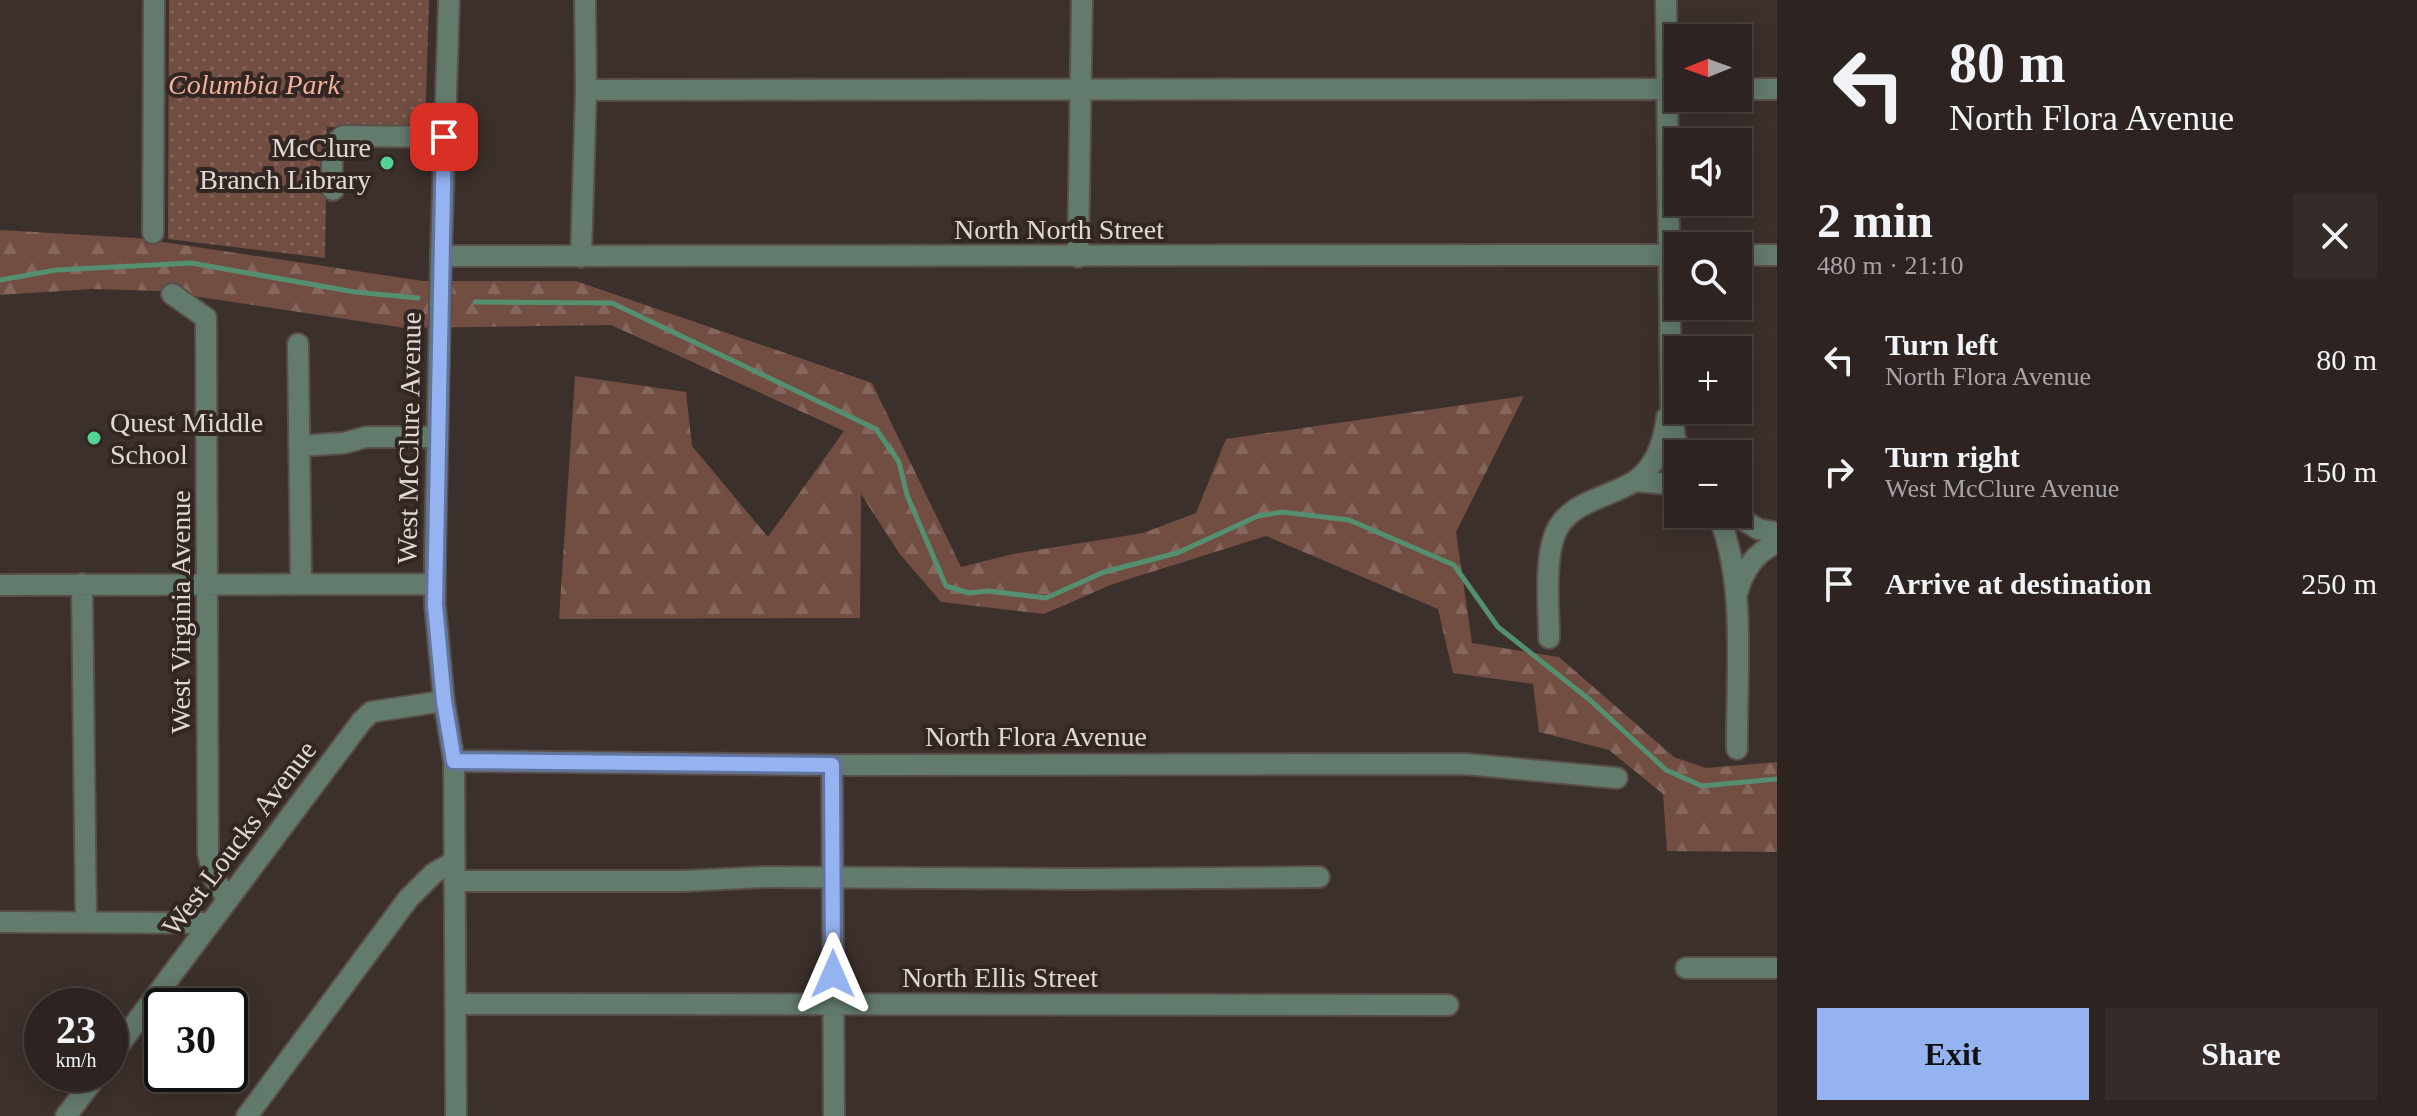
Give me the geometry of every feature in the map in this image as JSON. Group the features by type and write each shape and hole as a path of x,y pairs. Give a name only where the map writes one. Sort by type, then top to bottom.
{"street":[{"path":"153,233 154,0"},
{"name":"West McClure Avenue","path":"449,0 435,584 444,701 454,761 456,1116"},
{"path":"581,257 586,90 585,0"},
{"path":"1078,257 1082,0"},
{"path":"1666,0 1668,24"},
{"path":"586,90 1664,89"},
{"path":"1752,89 1777,89"},
{"path":"1672,112 1674,232"},
{"path":"333,190 333,152 335,142 343,136 444,137"},
{"name":"North North Street","path":"441,256 1664,255"},
{"path":"1752,255 1777,255"},
{"name":"West Virginia Avenue","path":"172,294 206,318 208,853 209,867 228,900"},
{"path":"298,344 301,583"},
{"path":"1549,638 1549,572 1555,534 1576,509 1636,481 1660,449 1665,424"},
{"path":"299,446 344,443 366,437 437,437"},
{"path":"1636,481 1664,484"},
{"path":"1752,525 1777,533"},
{"path":"1722,528 1729,549 1736,597 1737,749"},
{"path":"1736,597 1749,564 1762,550 1777,543"},
{"path":"82,584 86,922"},
{"path":"0,585 435,584"},
{"name":"West Loucks Avenue","path":"128,1033 371,712 444,701"},
{"name":"North Flora Avenue","path":"454,761 832,765 1465,764 1617,778"},
{"path":"832,765 834,1116"},
{"path":"247,1116 408,899 434,873 454,871 669,881 764,877 1319,877"},
{"path":"0,922 210,923"},
{"path":"1686,968 1777,968"},
{"name":"North Ellis Street","path":"455,1004 1448,1005"},
{"path":"66,1116 84,1092"}],"green space":[{"name":"Columbia Park","path":"169,0 429,0 425,127 327,127 325,258 168,239"},
{"path":"0,230 137,238 423,281 576,281 872,383 961,567 1013,554 1143,533 1196,513 1226,439 1524,396 1456,532 1472,643 1559,657 1674,757 1706,768 1777,762 1777,852 1667,851 1663,794 1609,750 1539,732 1533,684 1453,673 1438,609 1266,536 1113,584 1044,614 941,602 899,553 861,494 860,618 559,619 575,376 686,392 692,446 768,537 844,431 611,325 405,328 159,291 92,289 0,295"}],"waterway":[{"path":"0,280 56,270 191,263 355,292 418,298"},
{"path":"475,302 612,303 876,429 899,462 907,495 946,586 969,593 988,591 1046,598 1104,572 1177,553 1258,516 1282,512 1349,520 1454,565 1498,627 1590,700 1666,770 1702,786 1777,779"}],"place":[{"name":"McClure Branch Library","path":"387,163"},
{"name":"Quest Middle School","path":"94,438"}],"route":[{"path":"444,137 435,605 446,720 454,761 832,765 833,974"}]}
